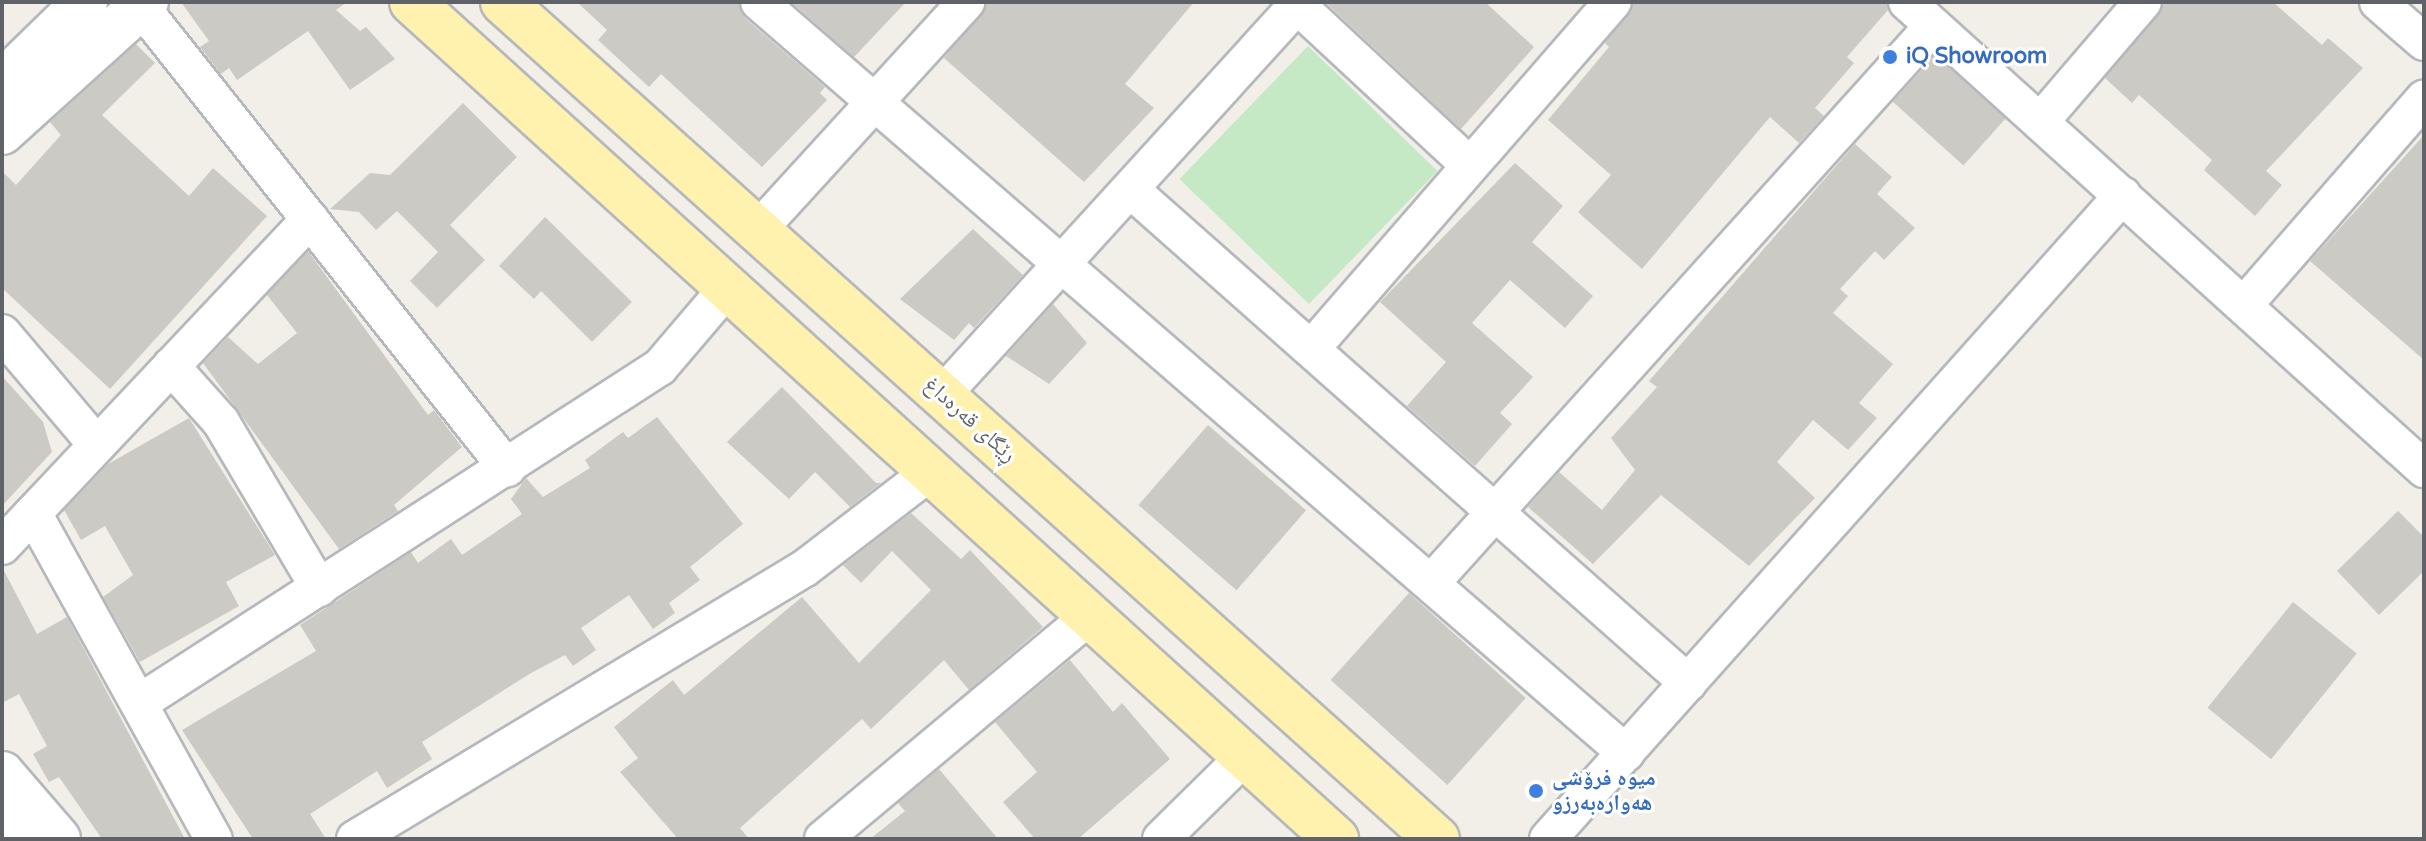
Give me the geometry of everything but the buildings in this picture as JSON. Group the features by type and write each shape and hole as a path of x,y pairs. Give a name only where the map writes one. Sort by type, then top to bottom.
{"main road":[{"path":"412,2 729,286 1242,759 1336,839"},
{"name":"ڕێگای قەرەداغ","path":"503,2 1437,839"}],"street":[{"path":"2,83 85,2"},
{"path":"759,2 1626,753"},
{"path":"758,230 966,2"},
{"path":"1311,349 1467,163 1613,2"},
{"path":"1907,2 2424,469"},
{"path":"2040,122 2143,2"},
{"path":"2378,2 2424,42"},
{"path":"942,395 1298,3 1467,163"},
{"path":"2,132 143,4 507,468"},
{"path":"1432,582 1933,26"},
{"path":"2244,305 2424,99"},
{"path":"1131,190 1688,683"},
{"path":"1548,839 2123,195"},
{"path":"2,546 310,219"},
{"path":"139,703 660,367 729,286"},
{"path":"2,333 97,445"},
{"path":"171,366 221,422 319,588"},
{"path":"355,839 805,568 930,472"},
{"path":"33,513 214,839"},
{"path":"823,839 1087,618"},
{"path":"1161,839 1242,759"},
{"path":"2,774 58,839"},
{"path":"2,823 16,839"}],"green space":[{"path":"1308,46 1437,171 1309,304 1179,179"}],"place":[{"name":"iQ Showroom","path":"1890,57"},
{"name":"میوە فرۆشی هەوارەبەرزو","path":"1536,791"}]}
